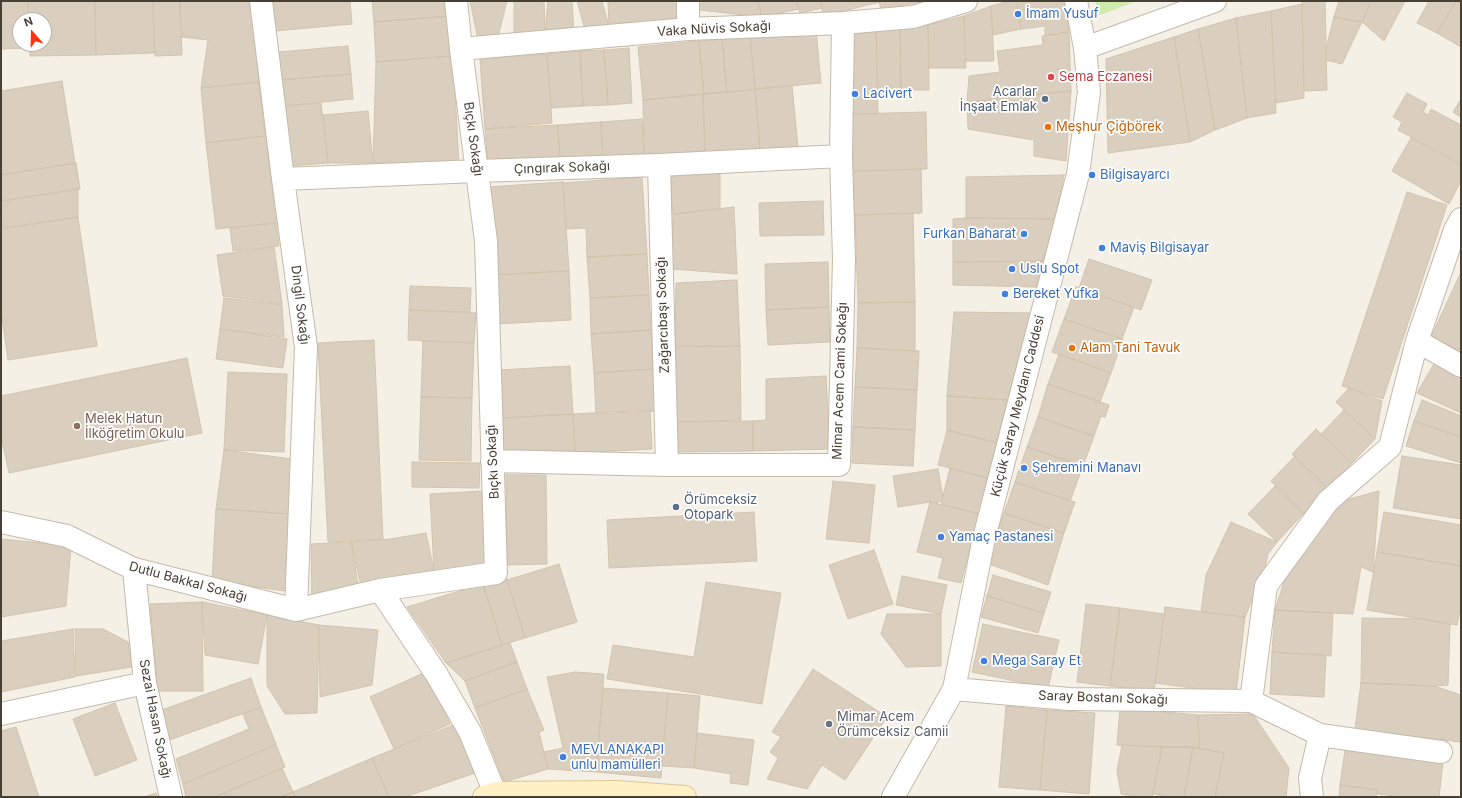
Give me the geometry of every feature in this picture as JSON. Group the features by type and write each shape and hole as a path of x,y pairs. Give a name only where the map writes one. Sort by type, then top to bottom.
{"main road":[{"path":"489,795 616,792 685,797"}],"street":[{"name":"Dingil Sokağı","path":"261,1 283,180 306,347 296,610"},
{"name":"Bıçkı Sokağı","path":"380,590 496,573 486,241 456,1"},
{"path":"688,1 688,29"},
{"name":"Vaka Nüvis Sokağı","path":"461,49 688,29 843,23 913,17 966,1"},
{"name":"Küçük Saray Meydanı Caddesi","path":"892,797 954,689 984,538 1078,174 1089,92 1086,48 1076,1"},
{"path":"1086,48 1214,1"},
{"name":"Mimar Acem Cami Sokağı","path":"492,461 667,466 840,465 844,259 841,156 843,23"},
{"name":"Çıngırak Sokağı","path":"283,180 841,156"},
{"name":"Zağarcıbaşı Sokağı","path":"658,165 667,466"},
{"path":"1441,752 1320,735 1251,701 1266,586 1328,501 1390,447 1417,341 1455,230 1461,219"},
{"path":"1417,341 1461,366"},
{"name":"Dutlu Bakkal Sokağı","path":"1,522 67,536 134,569 296,610 380,590"},
{"name":"Sezai Hasan Sokağı","path":"134,569 145,683 171,797"},
{"path":"380,590 437,675 470,732 489,795"},
{"path":"1,714 145,683"},
{"name":"Saray Bostanı Sokağı","path":"954,689 1069,699 1251,701"},
{"path":"1312,797 1310,778 1320,735"}],"green space":[{"path":"1095,1 1137,1 1100,15"}],"building":[{"path":"1,1 28,1 29,12 12,12 12,49 1,49"},
{"path":"28,1 95,1 96,55 30,56 30,52 52,52 52,12 29,12"},
{"path":"95,1 153,1 154,53 96,55"},
{"path":"153,1 180,1 182,55 155,56"},
{"path":"180,1 254,1 259,82 201,88 208,40 181,37"},
{"path":"272,1 350,1 352,24 275,31"},
{"path":"372,1 450,1 451,16 374,22"},
{"path":"470,1 507,1 498,37 478,39"},
{"path":"514,1 544,1 545,31 514,39"},
{"path":"548,1 572,1 574,34 545,31"},
{"path":"577,1 602,1 609,26 586,33"},
{"path":"608,1 679,1 680,23 609,26"},
{"path":"692,1 758,1 762,17 691,9"},
{"path":"758,1 797,1 799,9 762,17"},
{"path":"797,1 820,1 822,8 800,13"},
{"path":"820,1 879,1 880,2 823,16"},
{"path":"879,1 909,1 910,4 881,10"},
{"path":"909,1 926,1 910,4"},
{"path":"1009,1 1017,1 1021,29 993,35 991,6"},
{"path":"1017,1 1065,1 1069,32 1045,36 1045,26 1021,29"},
{"path":"1302,1 1325,1 1327,90 1304,91"},
{"path":"1339,1 1371,1 1362,22 1334,17"},
{"path":"1371,1 1405,1 1384,41 1362,22"},
{"path":"1429,1 1456,1 1437,33 1417,23"},
{"path":"1456,1 1461,1 1461,47 1437,33"},
{"path":"1302,4 1304,98 1276,103 1271,11"},
{"path":"991,6 994,61 965,61 964,16"},
{"path":"1271,11 1276,113 1247,118 1236,18"},
{"path":"451,16 453,56 376,62 374,22"},
{"path":"964,16 966,68 929,68 928,25"},
{"path":"1334,17 1362,22 1342,64 1326,60 1326,48"},
{"path":"1236,18 1247,118 1215,130 1198,29"},
{"path":"928,25 929,90 901,90 900,26"},
{"path":"900,26 901,90 878,92 876,27"},
{"path":"849,27 876,27 878,114 852,114"},
{"path":"1198,29 1215,130 1190,142 1174,37"},
{"path":"816,30 821,83 755,89 750,36"},
{"path":"1069,32 1071,91 967,102 969,76 1000,72 997,51 1043,45 1042,36"},
{"path":"750,36 755,89 727,92 722,39"},
{"path":"1174,37 1190,142 1108,153 1106,59"},
{"path":"722,39 727,92 704,94 699,41"},
{"path":"699,41 704,94 643,100 638,47"},
{"path":"348,46 351,74 280,80 278,52"},
{"path":"629,48 632,103 608,105 604,50"},
{"path":"604,50 608,105 583,106 580,51"},
{"path":"580,51 583,106 551,108 547,54"},
{"path":"547,54 552,123 485,129 480,59"},
{"path":"453,56 459,166 373,163 376,62"},
{"path":"351,74 353,99 283,106 280,80"},
{"path":"62,81 75,163 1,175 1,91"},
{"path":"259,82 265,136 206,143 201,88"},
{"path":"792,86 798,147 760,151 755,89"},
{"path":"755,90 760,151 705,155 703,94"},
{"path":"1071,91 1066,161 1034,156 1034,140 968,129 967,102"},
{"path":"1407,93 1427,104 1423,112 1428,115 1431,109 1461,125 1461,164 1398,130 1402,122 1393,117"},
{"path":"703,94 705,155 644,157 643,100"},
{"path":"1461,99 1461,117 1453,112"},
{"path":"321,103 328,163 288,166 283,106"},
{"path":"368,111 373,163 328,163 323,115"},
{"path":"926,112 927,169 853,171 852,114"},
{"path":"642,119 644,157 603,160 601,122"},
{"path":"601,122 603,160 560,163 558,125"},
{"path":"558,125 560,163 488,167 485,129"},
{"path":"266,136 276,223 216,229 206,143"},
{"path":"1411,138 1461,165 1461,181 1449,204 1392,171"},
{"path":"76,163 80,189 1,201 1,175"},
{"path":"921,169 922,213 854,215 853,171"},
{"path":"720,171 720,209 673,214 670,177"},
{"path":"1064,175 1056,219 966,218 966,177"},
{"path":"642,177 647,254 587,257 586,228 566,229 563,183"},
{"path":"563,182 569,271 492,275 487,187"},
{"path":"78,189 78,217 3,228 1,218 1,201"},
{"path":"1407,192 1447,205 1383,399 1342,386"},
{"path":"823,201 824,235 760,236 759,203"},
{"path":"734,207 737,274 672,269 673,214"},
{"path":"913,213 915,302 858,303 855,215"},
{"path":"78,217 97,346 8,360 1,311 1,229"},
{"path":"953,219 1056,219 1043,261 953,262"},
{"path":"276,223 279,246 233,251 230,228"},
{"path":"274,247 282,304 223,296 217,255"},
{"path":"647,254 649,295 590,298 587,257"},
{"path":"1089,259 1152,280 1141,310 1079,288"},
{"path":"1043,261 1036,287 953,285 953,262"},
{"path":"828,262 829,307 766,310 765,264"},
{"path":"569,271 571,320 495,324 492,275"},
{"path":"1461,272 1461,351 1431,337"},
{"path":"737,280 740,346 675,346 676,283"},
{"path":"410,286 471,288 470,312 409,310"},
{"path":"1076,287 1134,307 1122,339 1064,319"},
{"path":"649,295 651,330 591,334 590,298"},
{"path":"224,298 282,305 284,337 220,329"},
{"path":"915,302 915,351 857,348 858,303"},
{"path":"829,307 830,342 768,345 766,310"},
{"path":"409,310 476,313 474,343 408,340"},
{"path":"954,312 1031,313 1026,344 1007,400 947,396"},
{"path":"1064,319 1123,339 1111,373 1052,352"},
{"path":"220,329 287,339 283,368 216,359"},
{"path":"651,330 653,369 594,373 591,334"},
{"path":"374,340 383,539 328,542 318,343"},
{"path":"423,341 474,343 472,398 421,397"},
{"path":"740,346 741,420 676,422 675,347"},
{"path":"857,348 919,351 917,390 855,387"},
{"path":"1059,354 1111,373 1100,402 1048,384"},
{"path":"187,358 202,433 9,473 1,436 1,396"},
{"path":"1435,362 1461,376 1461,413 1417,393"},
{"path":"570,366 573,414 502,418 499,370"},
{"path":"653,369 655,411 596,414 594,373"},
{"path":"228,372 287,374 284,452 224,450"},
{"path":"826,376 830,449 753,451 753,421 766,420 766,379"},
{"path":"1048,384 1109,405 1105,417 1101,416 1094,436 1038,417"},
{"path":"855,387 917,390 915,430 853,427"},
{"path":"1349,388 1382,401 1375,439 1336,402"},
{"path":"947,396 1007,400 997,443 947,430"},
{"path":"421,397 472,398 471,461 419,460"},
{"path":"1422,400 1461,416 1461,437 1414,421"},
{"path":"650,410 652,449 575,453 573,414"},
{"path":"1344,410 1375,439 1352,463 1321,434"},
{"path":"573,414 575,453 504,457 502,418"},
{"path":"1038,417 1094,436 1083,466 1027,447"},
{"path":"753,421 753,451 677,452 676,422"},
{"path":"1414,421 1461,437 1461,463 1406,446"},
{"path":"853,427 915,430 913,466 852,463"},
{"path":"1316,429 1352,463 1328,489 1292,454"},
{"path":"947,430 997,443 988,478 938,465"},
{"path":"1027,447 1083,466 1070,501 1015,482"},
{"path":"224,450 292,459 290,514 216,509"},
{"path":"1295,456 1328,489 1304,513 1271,481"},
{"path":"1402,456 1461,465 1461,519 1393,508"},
{"path":"412,462 480,463 479,488 412,487"},
{"path":"950,468 988,478 979,514 941,504"},
{"path":"938,469 943,497 942,501 898,507 893,476"},
{"path":"506,475 546,475 547,564 507,565"},
{"path":"833,481 875,485 869,543 826,539"},
{"path":"1015,482 1075,502 1064,533 1004,513"},
{"path":"1275,486 1304,513 1277,542 1248,514"},
{"path":"483,491 487,568 434,571 430,494"},
{"path":"1379,491 1373,572 1361,567 1353,614 1275,610 1289,566 1342,501"},
{"path":"930,502 979,514 961,583 938,578 943,558 917,552"},
{"path":"216,509 292,514 293,592 212,581"},
{"path":"754,512 757,561 609,568 607,520"},
{"path":"1384,512 1461,525 1461,566 1377,552"},
{"path":"1004,513 1064,533 1048,585 986,563"},
{"path":"1231,522 1277,542 1268,554 1264,572 1245,617 1201,612 1206,575"},
{"path":"426,533 434,571 362,591 351,542 390,539"},
{"path":"1,539 71,546 66,606 1,617"},
{"path":"351,542 359,591 312,602 311,544"},
{"path":"874,550 893,604 848,619 829,565"},
{"path":"1377,552 1461,566 1461,604 1457,625 1367,610"},
{"path":"559,564 577,622 525,638 507,580"},
{"path":"993,575 1051,592 1044,613 987,596"},
{"path":"506,576 525,638 502,645 483,584"},
{"path":"902,576 947,585 941,614 896,605"},
{"path":"706,582 781,593 762,704 607,679 613,645 694,657"},
{"path":"483,584 502,645 446,663 407,607"},
{"path":"987,596 1044,613 1038,633 981,617"},
{"path":"202,602 267,615 258,664 205,655"},
{"path":"202,602 203,691 158,691 150,604"},
{"path":"1086,604 1120,608 1110,686 1077,682"},
{"path":"1165,607 1245,617 1236,694 1155,683"},
{"path":"1120,608 1164,614 1154,692 1110,686"},
{"path":"1275,610 1333,613 1331,656 1272,652"},
{"path":"887,614 941,614 941,666 906,667 881,634"},
{"path":"267,615 319,625 317,713 285,714 267,686"},
{"path":"1362,618 1422,619 1450,624 1448,685 1434,686 1361,683"},
{"path":"983,624 1059,640 1048,688 972,672"},
{"path":"319,625 378,630 372,685 320,697"},
{"path":"73,629 75,677 1,692 1,641"},
{"path":"75,629 103,629 128,642 132,667 76,676"},
{"path":"510,643 517,662 465,681 446,663"},
{"path":"1272,652 1326,655 1324,697 1270,694"},
{"path":"517,662 527,689 475,708 465,681"},
{"name":"Mimar Acem Örümceksiz Camii","path":"813,669 887,717 845,780 822,765 807,789 767,779 778,758 770,752 781,737 772,732"},
{"path":"426,672 450,724 394,749 370,697"},
{"path":"575,672 604,674 596,772 548,769 544,752 563,748 547,677"},
{"path":"251,678 261,707 164,742 156,712"},
{"path":"1361,683 1434,686 1461,695 1460,742 1355,729"},
{"path":"603,688 668,693 661,778 596,772"},
{"path":"527,689 544,730 539,732 548,769 504,782 475,708"},
{"path":"668,693 700,696 694,768 662,766"},
{"path":"115,703 137,760 95,776 73,719"},
{"path":"1006,706 1047,710 1040,790 999,787"},
{"path":"261,707 276,744 183,784 176,759 249,729 243,714"},
{"path":"1120,708 1198,715 1199,748 1117,745"},
{"path":"1047,710 1095,713 1089,794 1040,790"},
{"path":"1253,714 1289,768 1286,797 1215,797 1224,753 1199,748 1198,715"},
{"path":"456,724 478,772 405,797 389,797 372,758"},
{"path":"16,727 39,797 1,797 1,731"},
{"path":"697,733 754,740 748,785 730,783 731,774 694,768"},
{"path":"276,745 285,767 214,797 186,797 183,784"},
{"path":"1122,745 1162,747 1152,797 1139,797 1121,794 1117,771"},
{"path":"1162,747 1193,747 1184,797 1170,797 1153,794"},
{"path":"1193,747 1224,753 1215,797 1184,797"},
{"path":"1345,750 1443,762 1439,797 1405,797 1377,794 1377,790 1340,785"},
{"path":"372,758 389,797 295,797 293,792"},
{"path":"282,768 293,792 281,797 214,797"},
{"path":"1340,785 1377,790 1376,797 1339,797"},
{"path":"293,792 295,797 281,797"},
{"path":"156,793 158,797 144,797"}],"place":[{"name":"İmam Yusuf","path":"1018,14"},
{"name":"Sema Eczanesi","path":"1051,77"},
{"name":"Lacivert","path":"855,94"},
{"name":"Acarlar İnşaat Emlak","path":"1045,99"},
{"name":"Meşhur Çiğbörek","path":"1048,127"},
{"name":"Bilgisayarcı","path":"1092,175"},
{"name":"Furkan Baharat","path":"1024,234"},
{"name":"Maviş Bilgisayar","path":"1102,248"},
{"name":"Uslu Spot","path":"1012,269"},
{"name":"Bereket Yufka","path":"1005,294"},
{"name":"Alam Tani Tavuk","path":"1072,348"},
{"name":"Melek Hatun İlköğretim Okulu","path":"77,426"},
{"name":"Şehremini Manavı","path":"1024,468"},
{"name":"Örümceksiz Otopark","path":"676,507"},
{"name":"Yamaç Pastanesi","path":"941,537"},
{"name":"Mega Saray Et","path":"984,661"},
{"name":"Mimar Acem Örümceksiz Camii","path":"829,724"},
{"name":"MEVLANAKAPI unlu mamülleri","path":"563,757"}]}
